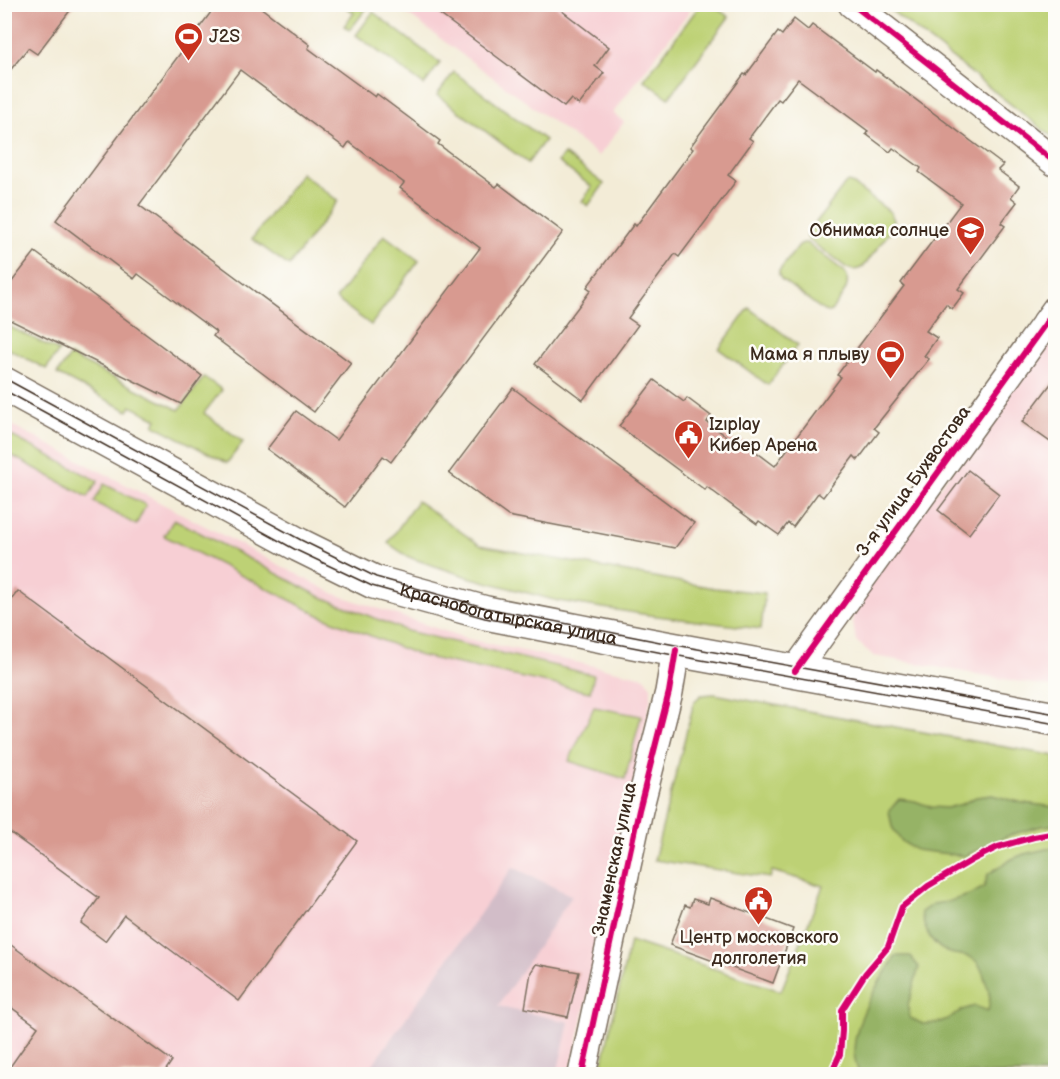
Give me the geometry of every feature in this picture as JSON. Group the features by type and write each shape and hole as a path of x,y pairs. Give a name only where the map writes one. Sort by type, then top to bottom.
{"main road":[{"name":"Краснобогатырская улица","path":"4,384 298,545 374,582 486,613 1056,719"}],"street":[{"path":"852,4 1056,163"},
{"name":"3-я улица Бухвостова","path":"795,671 1056,309"},
{"name":"Знаменская улица","path":"582,1074 639,810 669,692 676,650"}],"shaded area":[{"path":"395,5 694,5 613,113 624,122 599,156"},
{"path":"1055,328 1055,688 874,656 856,641 852,616 861,596"},
{"path":"4,421 335,594 468,639 645,677 651,687 651,697 570,1074 5,1074"},
{"path":"513,867 572,896 498,1006 569,1022 557,1074 366,1074"}],"green space":[{"path":"343,5 363,5 367,8 350,30 344,26 354,13"},
{"path":"700,5 712,5 729,17 669,98 644,80"},
{"path":"884,5 1055,5 1055,139"},
{"path":"373,12 440,63 424,85 356,35"},
{"path":"454,72 545,140 528,163 437,95"},
{"path":"564,154 604,184 588,206 582,201 592,187 558,162"},
{"path":"301,173 338,201 289,266 252,239"},
{"path":"848,182 890,212 894,220 892,229 864,266 853,270 847,268 807,237"},
{"path":"384,235 419,261 371,325 336,299"},
{"path":"803,243 807,243 845,272 846,288 831,311 824,311 781,279 779,275 779,271"},
{"path":"749,308 798,345 768,385 719,349"},
{"path":"4,324 59,351 46,369 5,347"},
{"path":"70,356 179,410 204,377 222,390 204,413 243,442 227,463 154,425 157,419 131,406 128,411 57,374"},
{"path":"4,432 98,481 88,497 5,452"},
{"path":"104,484 146,505 136,525 94,502"},
{"path":"417,501 480,545 714,588 765,593 761,629 558,601 468,577 414,559 388,543"},
{"path":"174,519 319,596 407,631 594,675 590,692 421,656 321,616 164,536"},
{"path":"714,694 1055,756 1055,1074 600,1074 630,941 781,991 823,886 772,871 770,878 654,860 694,702 701,695"},
{"path":"594,707 641,716 625,779 569,761"},
{"path":"992,795 1023,803 1055,807 1055,825 1042,826 1010,835 965,856 916,850 901,841 892,827 889,811 899,799 915,801 931,807 947,808 976,797"},
{"path":"1056,848 1055,1074 859,1074 854,1051 858,1026 875,989 896,956 910,956 919,967 908,1005 910,1018 923,1024 937,1023 975,1006 988,1011 989,994 978,963 969,957 947,952 935,944 924,926 921,912 933,904 972,894 984,887 988,874 1012,859"}],"building":[{"path":"4,4 75,4 37,54 28,48 4,78"},
{"path":"217,4 256,4 310,45 308,48 375,97 377,94 440,141 438,144 496,187 499,184 563,232 391,462 383,456 345,507 267,449 296,411 336,440 480,248 400,188 404,183 349,142 345,148 240,70 139,205 351,363 314,412 213,336 216,332 138,274 134,279 56,220"},
{"path":"426,4 553,4 609,47 595,66 604,73 579,105 571,99 564,107"},
{"path":"794,19 808,30 812,25 875,72 876,70 1003,165 998,170 1019,186 1011,197 1017,202 1001,223 1005,226 958,289 964,293 952,309 946,304 926,331 937,338 924,356 929,359 874,428 879,432 858,460 854,456 823,497 818,493 793,527 788,523 779,535 759,521 757,524 707,487 705,490 619,426 654,380 684,402 687,398 711,416 707,422 736,443 739,439 775,466 841,377 837,375 904,286 901,283 961,203 919,172 921,168 893,148 890,152 866,134 868,131 798,79 781,101 778,99 749,138 753,141 728,175 736,181 679,257 675,254 628,318 638,325 583,400 535,364 591,290 587,287 693,149 690,147 744,74 746,75 778,32 782,35"},
{"path":"35,252 202,376 181,404 4,317 4,292"},
{"path":"1056,377 1056,446 1022,422"},
{"path":"513,388 694,523 675,548 508,516 449,473"},
{"path":"968,470 999,494 969,534 938,510"},
{"path":"18,591 357,841 239,1001 124,915 105,941 81,923 99,898 4,828 4,609"},
{"path":"710,898 793,929 773,983 670,945 685,905 690,907 693,899 708,904"},
{"path":"4,940 172,1061 163,1074 5,1074 38,1027 4,1002"},
{"path":"536,964 579,972 568,1017 525,1008 531,972"}],"tram line":[{"path":"4,378 301,540 376,577 487,608 670,644 1056,714"},
{"path":"4,390 296,550 372,586 485,618 668,654 1056,724"}],"cycle path":[{"path":"852,4 1056,163"},
{"path":"795,671 1056,309"},
{"path":"582,1074 639,810 669,692 676,650"},
{"path":"831,1074 840,1054 842,1010 865,974 888,947 902,907 928,886 998,847 1056,833"}],"place":[{"name":"J2S","path":"188,62"},
{"name":"Обнимая солнце","path":"970,256"},
{"name":"Мама я плыву","path":"890,380"},
{"name":"Izıplay Кибер Арена","path":"688,460"},
{"name":"Центр московского долголетия","path":"759,926"}]}
